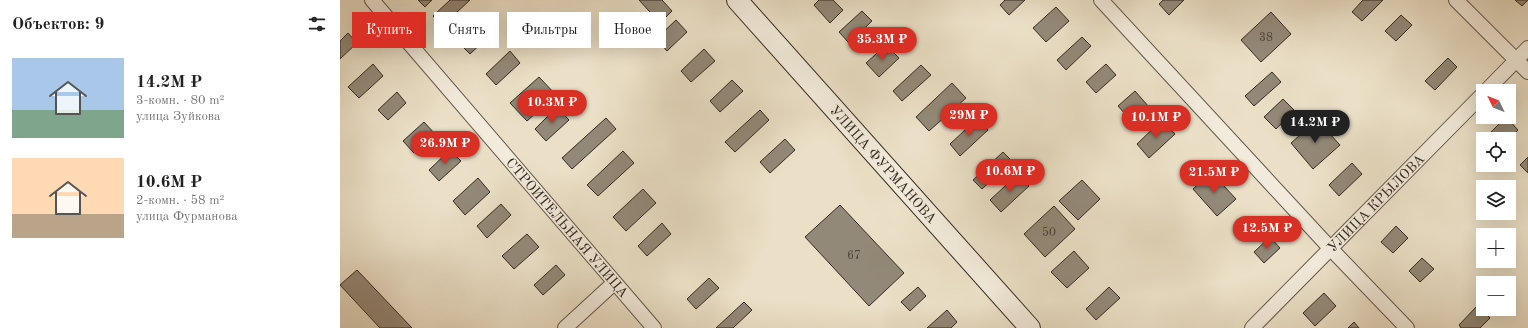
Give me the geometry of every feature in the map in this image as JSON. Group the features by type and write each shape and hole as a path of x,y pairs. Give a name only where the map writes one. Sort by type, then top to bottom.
{"main road":[{"name":"УЛИЦА ФУРМАНОВА","path":"737,0 1030,328"}],"street":[{"name":"СТРОИТЕЛЬНАЯ УЛИЦА","path":"372,0 654,328"},
{"path":"1101,0 1331,249 1408,328"},
{"path":"1456,0 1528,72"},
{"path":"1493,84 1528,48"},
{"name":"УЛИЦА КРЫЛОВА","path":"1252,328 1476,101"},
{"path":"565,328 614,283"}],"building":[{"path":"418,0 432,0 425,7"},
{"path":"450,0 470,0 457,12 437,12"},
{"path":"639,0 662,0 672,11 666,17 666,12 650,12"},
{"path":"819,0 833,0 843,10 830,23 814,5"},
{"path":"1005,0 1025,0 1009,15 1000,5"},
{"path":"1163,0 1184,0 1169,15 1159,4"},
{"path":"1363,0 1383,0 1362,21 1352,12"},
{"path":"1515,0 1528,0 1522,6"},
{"path":"1056,7 1069,21 1046,42 1033,28"},
{"path":"862,11 872,21 849,43 839,32"},
{"path":"1271,12 1291,34 1261,62 1241,40"},
{"path":"1401,15 1412,25 1396,41 1385,31"},
{"path":"676,20 687,32 667,51 664,48 666,48 666,30"},
{"path":"348,33 352,37 352,48 340,59 340,41"},
{"path":"1082,37 1091,46 1066,70 1057,60"},
{"path":"886,45 899,58 879,77 866,63"},
{"path":"464,48 476,48 470,54"},
{"path":"704,49 715,61 691,82 681,71"},
{"path":"510,51 520,63 496,85 486,74"},
{"path":"1448,58 1457,67 1435,90 1425,81"},
{"path":"373,64 383,76 359,98 348,87"},
{"path":"1106,64 1116,75 1096,93 1086,82"},
{"path":"921,65 931,75 902,101 893,91"},
{"path":"1272,72 1281,82 1254,106 1245,96"},
{"path":"539,77 556,95 527,121 510,103"},
{"path":"732,80 743,91 720,112 710,101"},
{"path":"952,83 966,98 929,131 916,117"},
{"path":"1135,91 1149,107 1133,123 1118,106"},
{"path":"397,92 406,103 388,120 378,110"},
{"path":"1283,99 1295,111 1276,129 1264,117"},
{"path":"557,107 569,120 546,141 535,129"},
{"path":"760,110 769,120 735,152 725,142"},
{"path":"606,118 616,129 572,169 562,158"},
{"path":"978,118 988,130 960,156 950,144"},
{"path":"1162,120 1175,134 1149,158 1137,144"},
{"path":"1317,120 1340,145 1313,169 1291,143"},
{"path":"424,122 435,134 414,153 403,141"},
{"path":"1499,124 1512,124 1518,130 1516,132 1491,132"},
{"path":"785,139 795,150 770,173 760,162"},
{"path":"450,150 461,161 439,181 429,170"},
{"path":"623,151 634,163 598,196 587,185"},
{"path":"1003,152 1012,161 982,189 973,180"},
{"path":"1528,157 1528,173 1520,165"},
{"path":"1352,163 1362,174 1339,196 1329,185"},
{"path":"1211,172 1236,199 1217,216 1193,189"},
{"path":"1018,174 1029,186 1001,212 990,200"},
{"path":"478,178 490,192 465,215 453,201"},
{"path":"1082,180 1100,199 1078,220 1059,201"},
{"path":"643,189 656,203 626,231 613,217"},
{"path":"501,204 511,215 487,238 477,226"},
{"path":"840,205 904,273 869,306 805,237"},
{"path":"1054,206 1075,229 1045,257 1024,234"},
{"path":"662,223 671,234 647,256 638,246"},
{"path":"1396,226 1408,238 1393,253 1381,242"},
{"path":"527,234 539,247 514,269 502,256"},
{"path":"1270,237 1280,248 1264,263 1254,252"},
{"path":"1074,251 1089,268 1067,288 1051,272"},
{"path":"1422,258 1434,269 1420,282 1409,271"},
{"path":"556,265 565,275 543,295 534,285"},
{"path":"357,270 412,328 380,328 340,285"},
{"path":"709,278 719,288 696,309 687,299"},
{"path":"918,287 926,296 910,311 901,302"},
{"path":"1109,287 1120,298 1096,320 1086,309"},
{"path":"1324,293 1336,306 1315,326 1303,313"},
{"path":"744,302 752,310 733,328 716,328"},
{"path":"1476,307 1476,316 1488,316 1490,318 1480,328 1461,328 1459,325"},
{"path":"947,310 957,322 951,328 927,328"},
{"path":"1354,322 1359,328 1348,328"}]}
